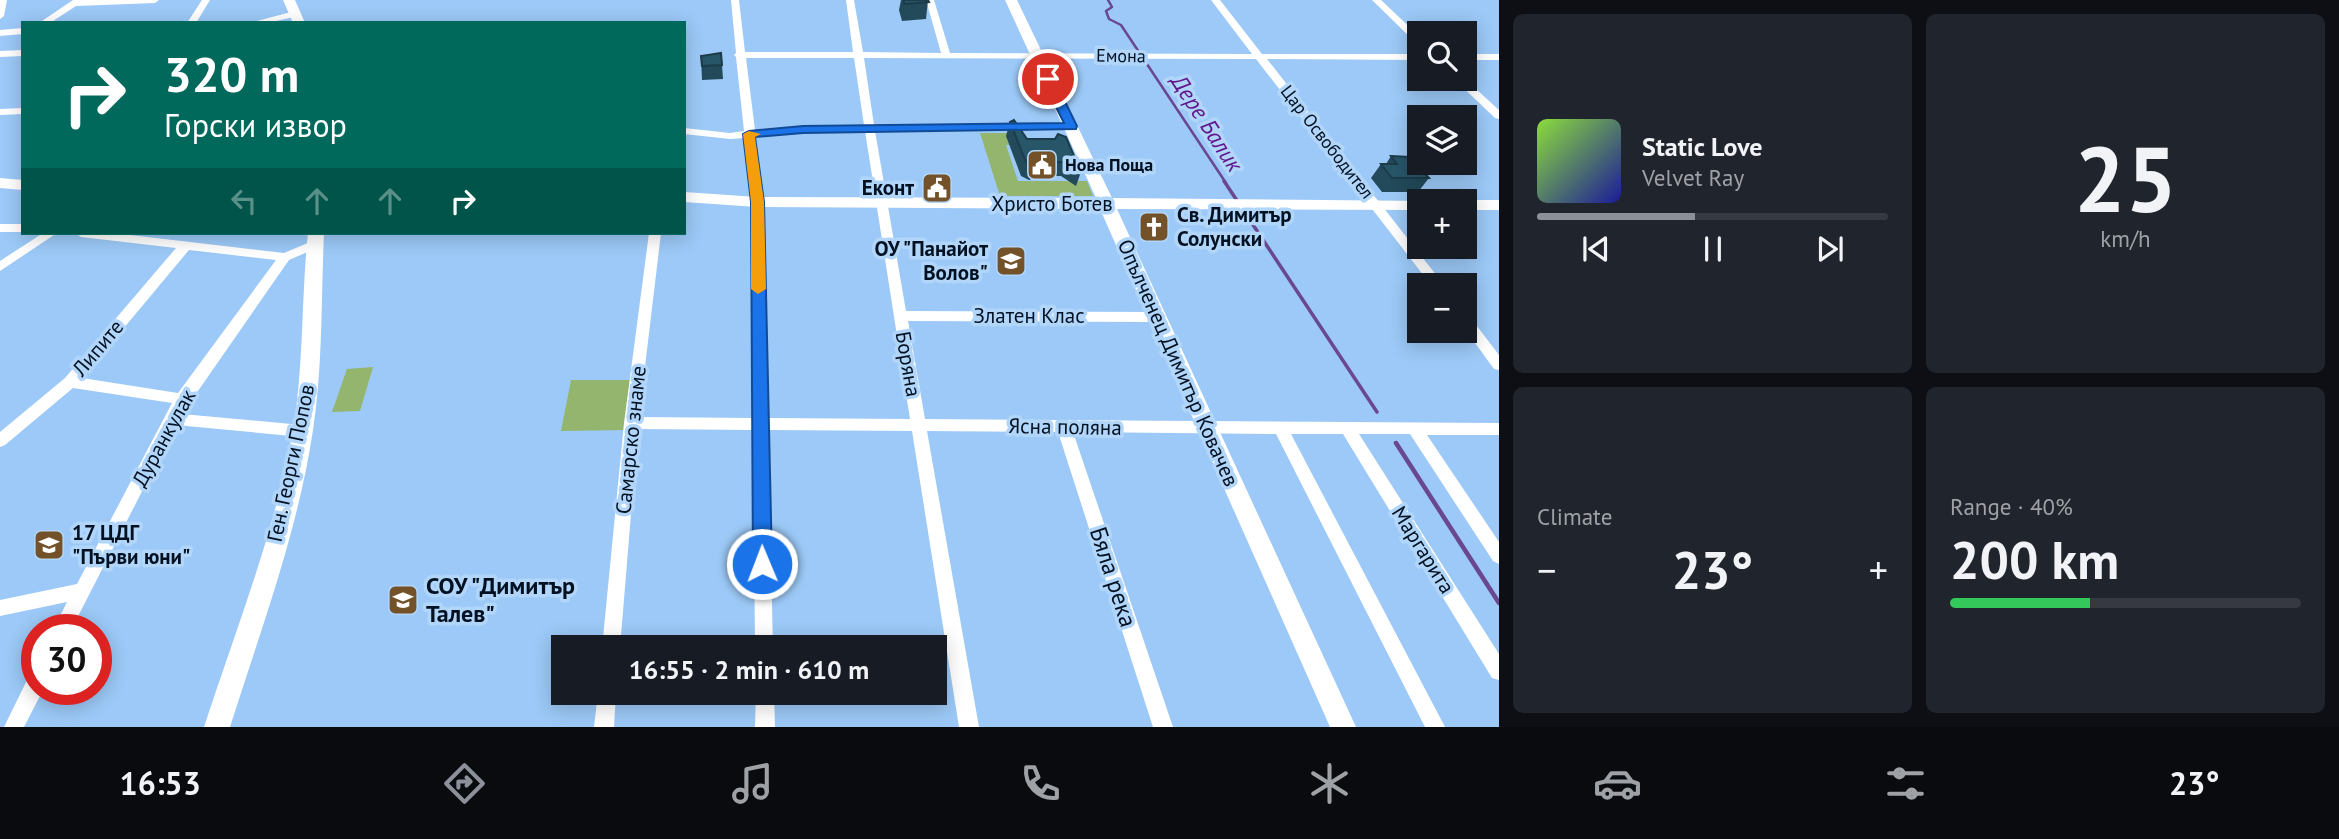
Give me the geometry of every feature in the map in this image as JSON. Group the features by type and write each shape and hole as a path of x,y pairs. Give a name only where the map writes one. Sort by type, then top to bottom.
{"street":[{"path":"0,16 3,0"},
{"path":"46,21 77,2 155,0"},
{"path":"192,21 206,0"},
{"path":"271,21 297,18 289,0"},
{"path":"735,0 757,202 764,635"},
{"name":"Боряна","path":"850,0 969,727"},
{"path":"930,0 946,55"},
{"name":"Опълченец Димитър Ковачев","path":"1011,0 1071,126 1343,727"},
{"name":"Цар Освободител","path":"1215,0 1429,273"},
{"path":"1376,0 1407,30"},
{"path":"0,33 21,31"},
{"path":"5,54 21,40"},
{"name":"Емона","path":"739,55 1407,57"},
{"path":"1477,57 1499,57"},
{"path":"1472,91 1499,116"},
{"path":"0,112 21,111"},
{"path":"686,131 730,136 785,130 1071,126"},
{"path":"0,183 21,184"},
{"name":"Христо Ботев","path":"686,197 757,202 1407,205"},
{"path":"1477,205 1499,205"},
{"path":"0,228 21,228"},
{"path":"0,267 48,235"},
{"path":"98,235 285,257 316,239"},
{"name":"Самарско знаме","path":"612,635 631,423 655,235"},
{"name":"Ген. Георги Попов","path":"217,727 285,513 302,431 311,365 316,239"},
{"name":"Липите","path":"0,441 69,382 186,245"},
{"name":"Дуранкулак","path":"70,614 182,399 285,257"},
{"name":"Златен Клас","path":"900,316 1157,317"},
{"path":"1477,336 1499,365"},
{"path":"69,382 182,399"},
{"path":"171,419 302,431"},
{"name":"Ясна поляна","path":"631,423 1499,429"},
{"name":"Бяла река","path":"1064,427 1163,727"},
{"path":"1281,429 1435,727"},
{"name":"Маргарита","path":"1348,429 1499,671"},
{"path":"1415,429 1499,556"},
{"path":"0,608 81,591"},
{"path":"14,727 25,705"},
{"path":"604,727 606,705"},
{"path":"765,705 765,727"}],"green space":[{"path":"980,133 1024,133 1028,144 1006,145 1018,181 1087,181 1093,196 1000,196"},
{"path":"373,367 360,411 332,412 347,369"},
{"path":"571,380 633,380 627,430 561,431"}],"building":[{"path":"904,0 928,0 929,2 904,4"},
{"path":"721,53 722,65 702,66 701,56"},
{"path":"1014,120 1027,139 1055,139 1058,134 1066,137 1081,172 1066,162 1041,162 1034,166 1026,162 1010,122"},
{"path":"1391,156 1407,157 1407,175 1426,175 1429,178 1392,178 1381,164 1397,164"}],"waterway":[{"name":"Дере Балик","path":"1108,0 1112,7 1106,11 1109,19 1121,25 1226,183"},
{"name":"Дере Балик","path":"1224,181 1377,412"},
{"name":"Дере Балик","path":"1396,443 1499,603"}],"slow traffic":[{"path":"755,134 749,134 757,202 758,289"}],"place":[{"name":"Нова Поща","path":"1042,165"},
{"name":"Еконт","path":"937,188"},
{"name":"Св. Димитър Солунски","path":"1154,227"},
{"name":"ОУ \"Панайот Волов\"","path":"1011,261"},
{"name":"17 ЦДГ \"Първи юни\"","path":"49,545"},
{"name":"СОУ \"Димитър Талев\"","path":"403,600"}],"route":[{"path":"762,564 757,202 749,134 803,129 1071,126 1048,79"}]}
